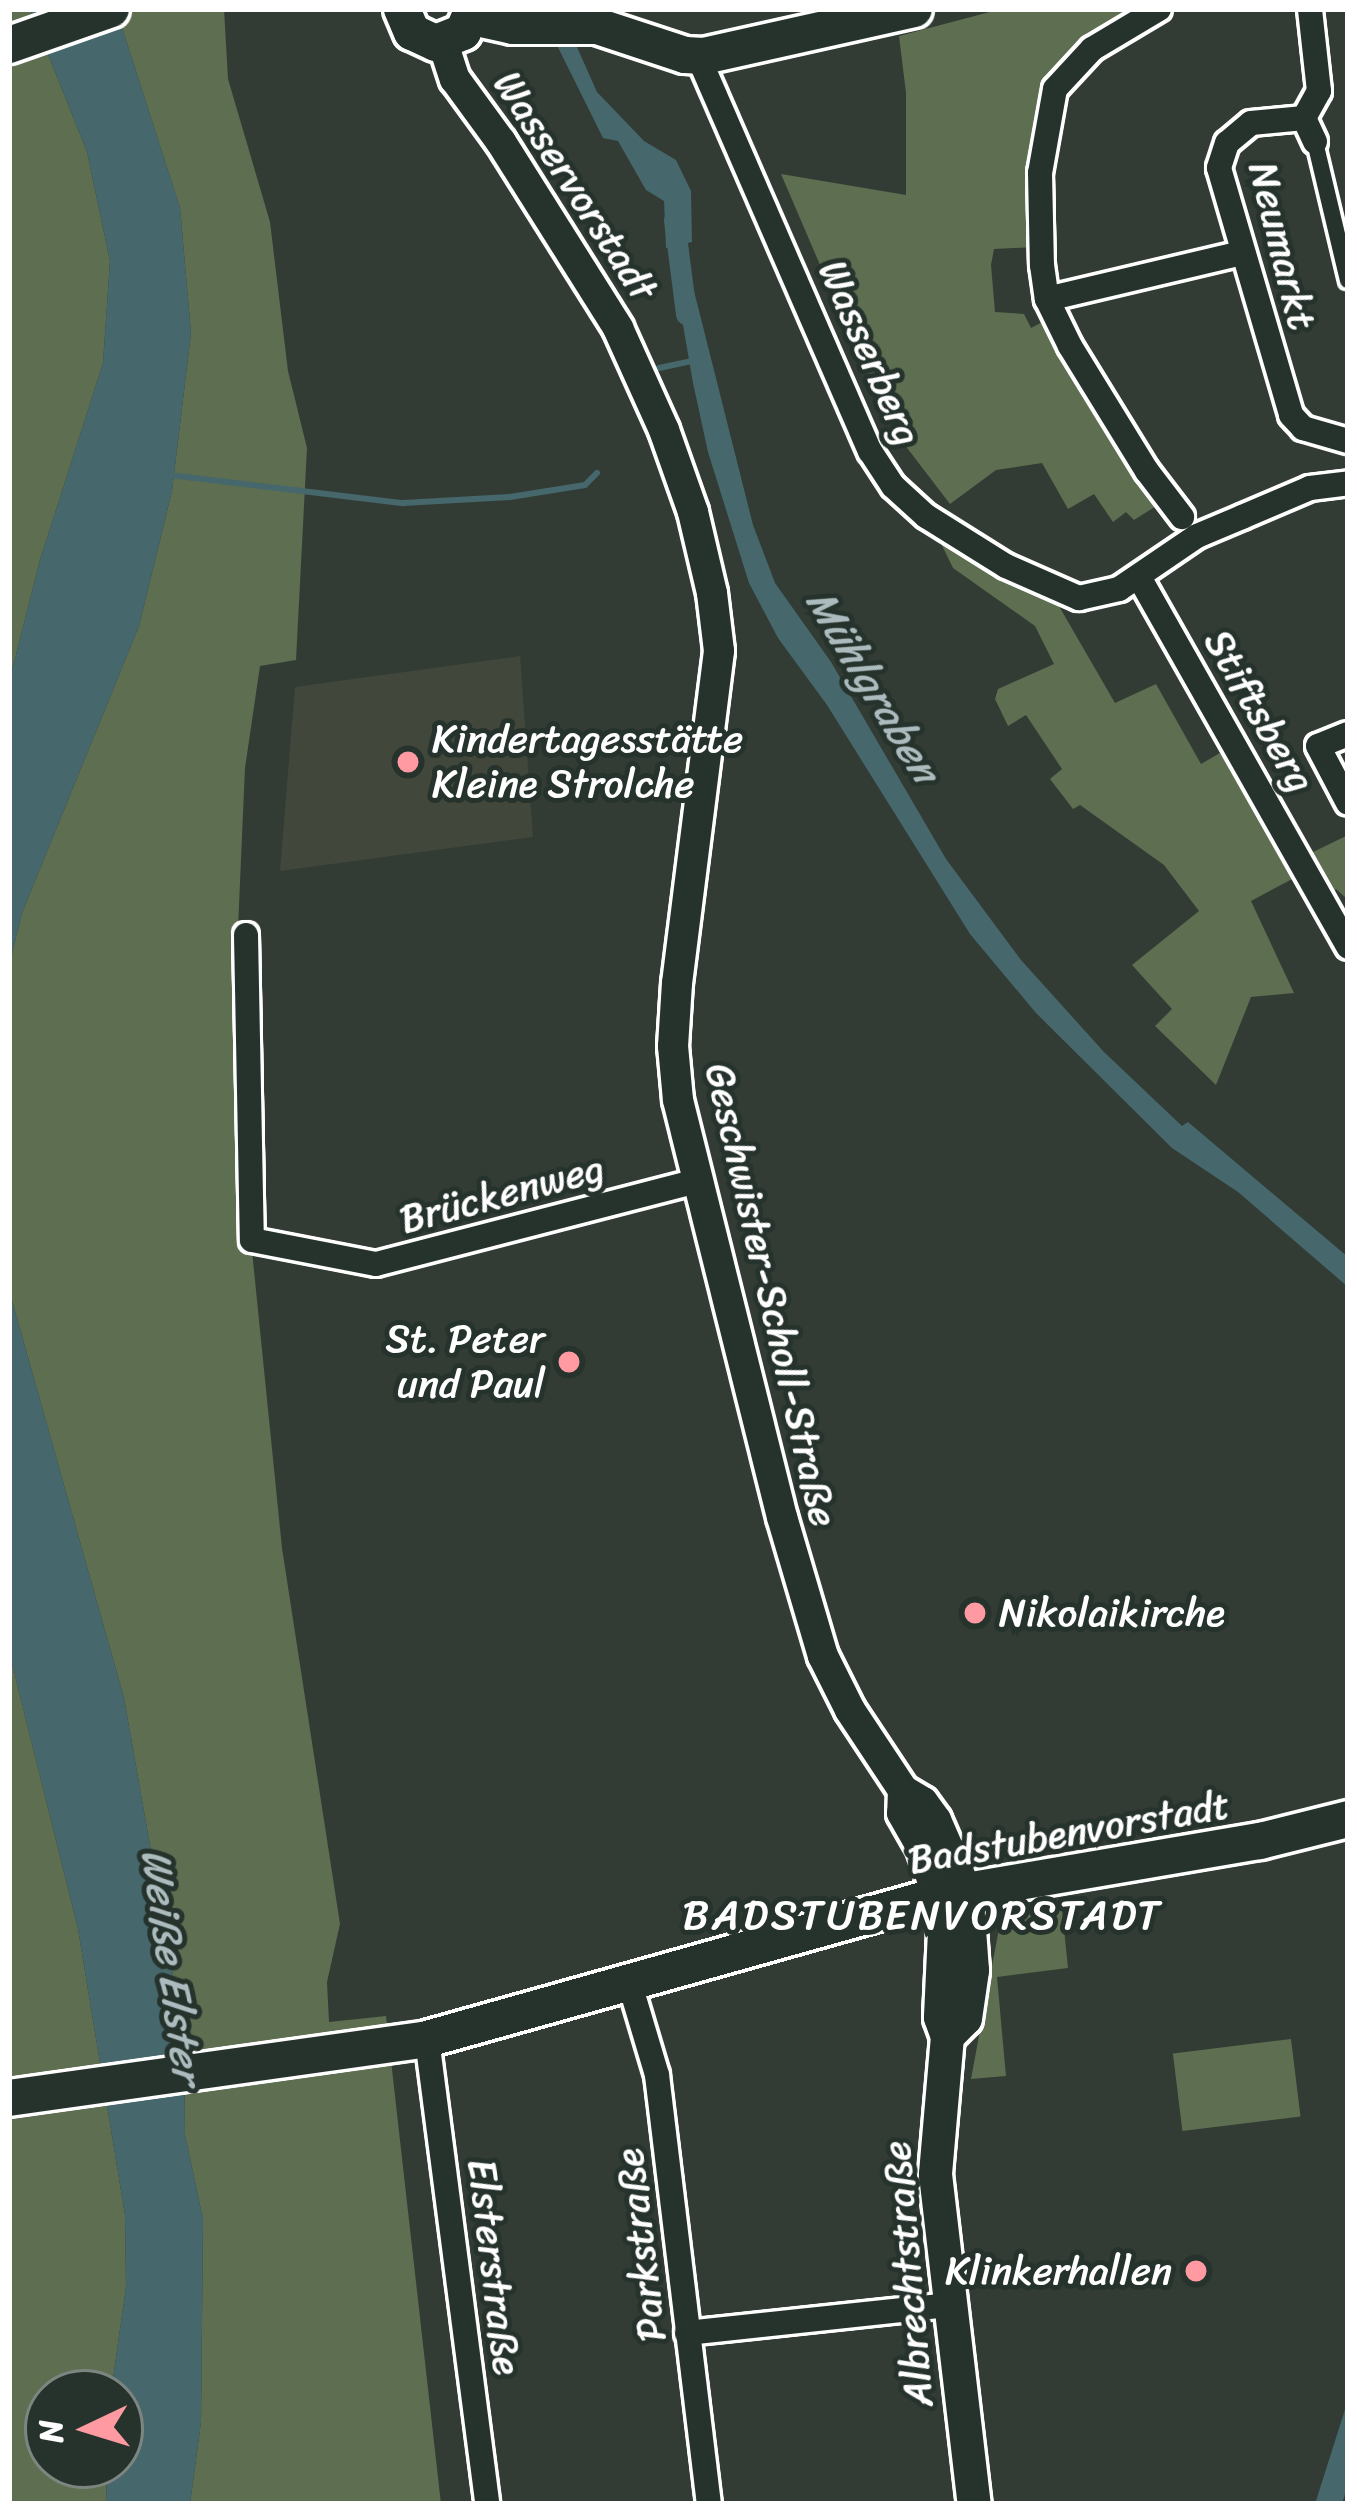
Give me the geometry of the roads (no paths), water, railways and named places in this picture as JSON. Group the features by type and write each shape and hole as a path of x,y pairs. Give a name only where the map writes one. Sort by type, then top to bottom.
{"main road":[{"path":"9,45 111,9"},
{"path":"402,9 412,32 443,43 464,32 472,13"},
{"path":"698,56 914,9"},
{"name":"Wasservorstadt","path":"472,13 556,25 636,22 698,56"},
{"name":"Badstubenvorstadt","path":"21,2096 427,2039 952,1893 1260,1841 1348,1819"},
{"name":"Albrechtstraße","path":"952,1893 972,1970 965,2018 947,2036 934,2145 974,2504"}],"street":[{"path":"1159,9 1092,49 1054,89 1040,173 1047,299 1087,377 1190,526 1310,488 1348,483"},
{"path":"1304,118 1319,91 1310,9"},
{"name":"Wasservorstadt","path":"443,43 455,79 588,279 640,374"},
{"name":"Wasserberg","path":"698,56 870,451 893,486 926,516 1065,595 1102,596 1139,577 1190,526"},
{"name":"Neumarkt","path":"1346,437 1303,428 1291,415 1240,253 1219,168 1222,153 1237,131 1251,123 1304,118 1341,215 1348,280"},
{"path":"1047,299 1240,253"},
{"name":"Geschwister-Scholl-Straße","path":"640,374 693,512 719,650 673,1046 696,1181 811,1624 842,1695 903,1790 923,1802 936,1820 952,1893"},
{"name":"Stiftsberg","path":"1139,577 1348,947"},
{"path":"1348,734 1318,746 1348,803"},
{"name":"Brückenweg","path":"245,935 253,1240 376,1264 696,1181"},
{"name":"Parkstraße","path":"629,1981 657,2075 709,2504"},
{"name":"Elsterstraße","path":"427,2039 487,2504"},
{"path":"687,2333 950,2305"}],"water":[{"path":"30,9 116,9 180,208 191,333 172,491 139,626 22,913 9,966 9,682 40,560 103,363 110,261 87,152"},
{"path":"539,9 560,9 597,92 644,141 676,160 691,191 692,242 666,248 664,201 646,190 618,141 603,138"},
{"path":"693,287 753,525 775,583 831,662 946,859 1021,960 1104,1052 1182,1126 1188,1122 1348,1257 1348,1287 1238,1192 1172,1148 1036,1013 970,934 827,705 778,638 749,583 708,452 693,383 677,290"},
{"path":"9,1290 124,1698 184,2038 185,2135 203,2219 201,2422 190,2504 106,2504 106,2489 144,2489 144,2369 114,2369 126,2287 125,2215 78,1929 9,1651"},
{"path":"1348,2400 1348,2484 1342,2504 1315,2504"}],"waterway":[{"name":"Mühlgraben","path":"674,220 686,314"},
{"path":"659,368 696,360"},
{"path":"170,475 403,503 510,497 585,485 597,473"}],"place":[{"name":"Kindertagesstätte Kleine Strolche","path":"408,762"},
{"name":"St. Peter und Paul","path":"569,1362"},
{"name":"Nikolaikirche","path":"975,1613"},
{"name":"Klinkerhallen","path":"1196,2271"}],"district":[{"name":"BADSTUBENVORSTADT","path":"923,1915"}],"water label":[{"name":"Weiße Elster","path":"172,1966"}]}
